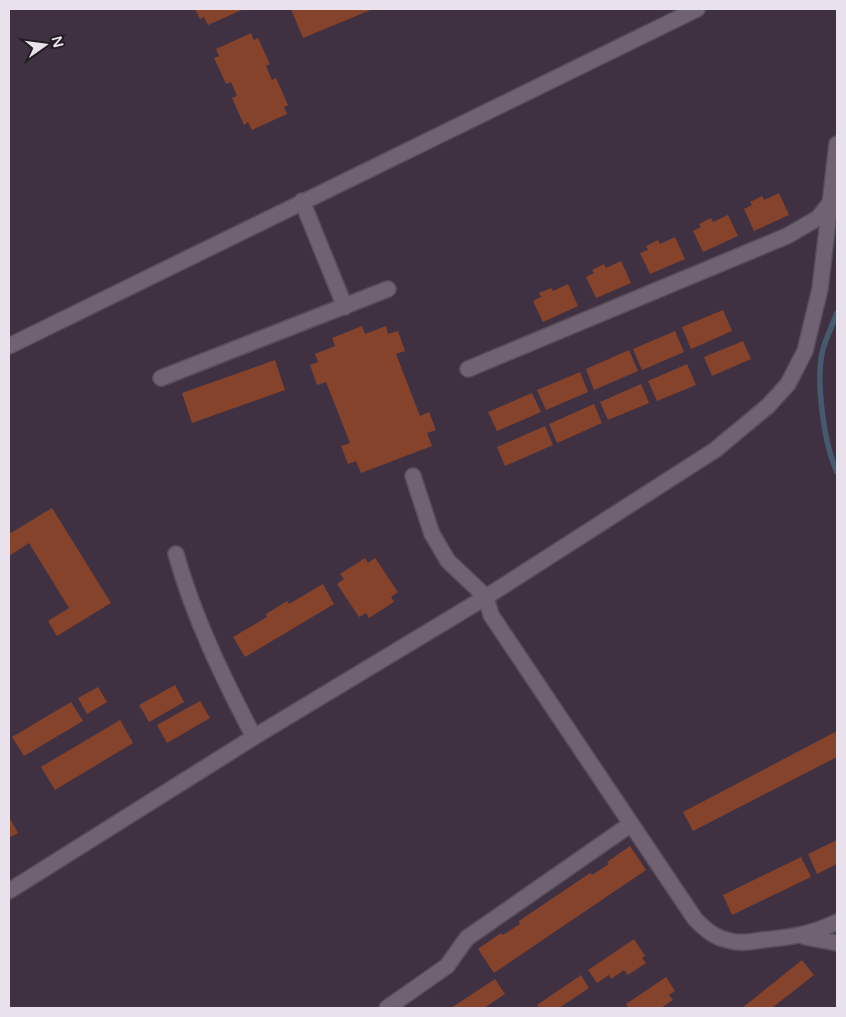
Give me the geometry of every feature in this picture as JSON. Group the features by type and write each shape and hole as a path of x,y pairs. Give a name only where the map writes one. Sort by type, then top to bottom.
{"street":[{"path":"9,346 697,9"},
{"path":"9,891 254,737 486,597 714,450 768,406 788,384 805,351 810,333 820,289 837,144"},
{"path":"302,202 345,306"},
{"path":"468,369 788,236 818,218 831,202"},
{"path":"161,378 388,289"},
{"path":"413,476 432,534 444,555 486,597 491,615 672,888 695,919 710,933 726,940 740,943 801,936 821,930 837,922"},
{"path":"176,554 186,590 221,674 254,737"},
{"path":"387,1008 447,966 467,938 631,824"},
{"path":"801,936 837,943"}],"building":[{"path":"195,9 244,9 208,25 204,17 200,19"},
{"path":"291,9 373,9 303,38"},
{"path":"251,33 254,40 258,38 270,64 266,66 272,80 276,78 288,105 284,107 287,114 252,130 248,122 244,125 232,98 237,96 231,82 226,84 214,58 219,56 216,49"},
{"path":"779,193 789,215 754,231 744,209 752,205 750,202 762,196 764,200"},
{"path":"728,215 738,236 703,252 693,231 701,227 699,224 711,218 713,222"},
{"path":"675,237 685,259 650,274 640,253 648,250 646,246 658,240 660,244"},
{"path":"621,261 631,283 596,298 586,277 594,273 592,270 604,264 606,268"},
{"path":"568,284 578,306 543,322 533,301 541,297 539,293 551,288 553,291"},
{"path":"723,310 732,331 691,349 682,327"},
{"path":"362,326 365,334 386,326 388,334 398,331 405,351 396,354 420,416 429,412 436,430 427,433 432,446 361,473 356,461 348,464 341,446 350,443 326,382 317,385 310,365 318,362 315,354 335,346 332,338"},
{"path":"675,331 684,352 642,370 633,349"},
{"path":"743,341 751,359 712,376 704,357"},
{"path":"629,350 638,371 594,390 586,369"},
{"path":"275,360 285,390 192,423 182,393"},
{"path":"687,364 696,385 657,401 648,381"},
{"path":"580,372 588,392 546,410 537,390"},
{"path":"641,384 649,403 608,420 600,402"},
{"path":"532,393 541,412 497,431 488,412"},
{"path":"594,404 602,423 557,443 549,424"},
{"path":"545,426 553,445 505,466 497,447"},
{"path":"52,508 111,603 57,636 48,621 69,608 29,543 9,556 9,534"},
{"path":"365,558 368,563 375,558 398,592 391,597 394,602 369,618 366,613 359,617 337,584 344,579 340,574"},
{"path":"323,584 334,604 245,657 233,637 267,617 266,614 287,601 289,604"},
{"path":"175,685 184,702 149,722 139,705"},
{"path":"98,687 107,702 87,714 78,698"},
{"path":"200,701 210,718 167,743 157,725"},
{"path":"71,702 83,721 24,756 12,737"},
{"path":"120,720 133,743 55,790 41,767"},
{"path":"837,731 837,757 693,831 683,812"},
{"path":"9,817 18,833 9,838"},
{"path":"837,840 837,864 817,874 808,854"},
{"path":"630,846 646,870 494,973 478,949 501,933 503,935 520,924 519,921 590,873 592,875 609,864 607,862"},
{"path":"801,857 811,877 732,915 723,895"},
{"path":"634,939 645,956 642,958 646,963 628,975 624,970 611,979 609,975 597,983 588,970"},
{"path":"802,960 814,975 772,1008 742,1008"},
{"path":"581,975 589,988 559,1008 540,1008 537,1005"},
{"path":"666,977 675,991 669,995 673,1000 661,1008 629,1008 626,1004"},
{"path":"495,979 505,994 484,1008 451,1008"}],"waterway":[{"path":"837,313 822,353 820,366 822,413 828,446 837,472"}]}
